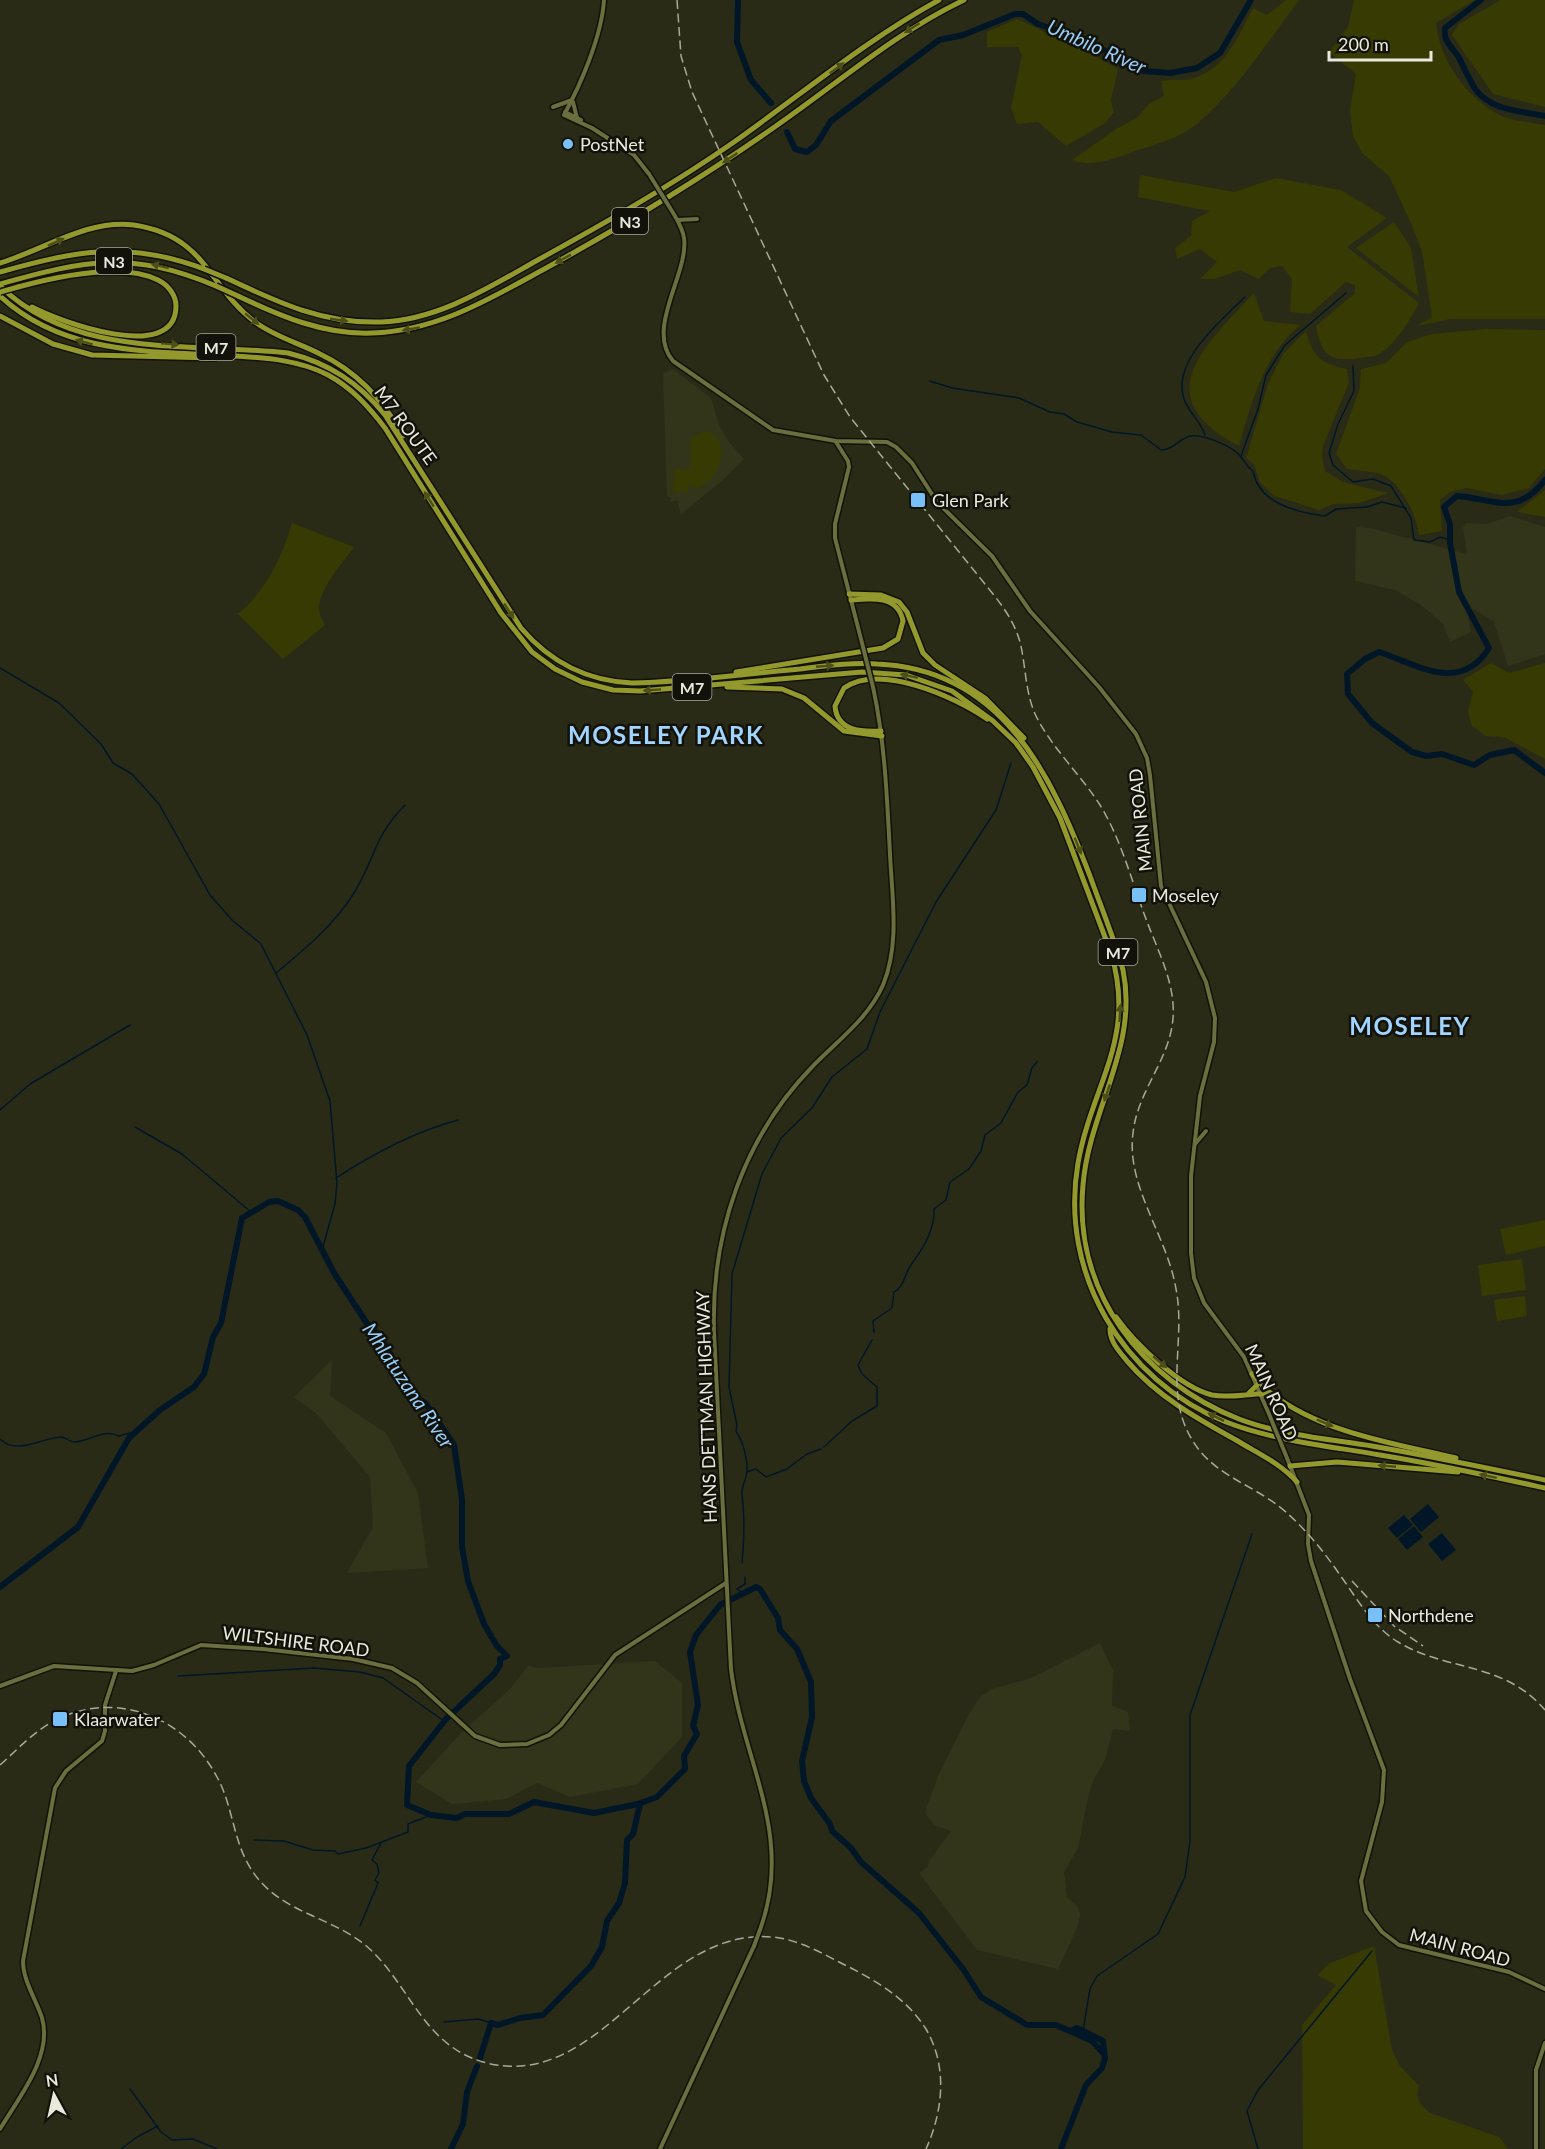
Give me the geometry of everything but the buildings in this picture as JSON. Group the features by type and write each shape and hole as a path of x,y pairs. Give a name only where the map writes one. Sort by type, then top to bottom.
{"highway":[{"name":"N3","path":"3,271 69,254 117,249 153,253 204,269 298,310 347,321 399,320 429,313 470,297 633,207 771,116 897,25 939,0"},
{"name":"N3","path":"0,285 78,263 117,261 169,268 296,321 357,333 418,327 477,306 639,216 778,125 903,34 964,0"},
{"path":"0,263 85,230 108,225 136,226 170,237 198,256 239,308 256,323 322,354 363,383 391,417 407,449"},
{"path":"0,294 18,287 86,274 138,275 154,278 166,285 173,295 176,306 168,326 157,333 143,336 91,330 21,304"},
{"name":"M7 ROUTE","path":"0,285 21,304 58,325 106,339 257,350 311,359 338,372 361,389 385,415 521,628 540,648 564,665 584,674 621,683 696,679"},
{"name":"M7 ROUTE","path":"0,294 43,327 90,344 132,350 246,357 302,364 328,375 352,391 385,428 471,566 517,635 532,652 555,669 582,682 613,690 640,691 677,688"},
{"path":"0,316 53,344 92,355 124,358 246,357"},
{"path":"850,597 881,595 899,602 907,612 922,653 934,664 978,692 1000,711 1023,735 1034,756"},
{"path":"696,679 882,648 898,639 903,621 896,606 880,599 850,597"},
{"name":"M7","path":"696,679 856,664 887,664 917,669 942,678 979,699 1000,717 1034,756 1062,807 1116,945 1126,984 1127,1015 1121,1048 1092,1139 1084,1173 1083,1234 1096,1285 1114,1319 1140,1353 1186,1392 1217,1410 1260,1426 1545,1480"},
{"name":"M7","path":"677,688 852,672 893,673 918,678 952,691 984,712 1008,735 1033,767 1052,800 1111,953 1118,977 1120,998 1118,1031 1082,1145 1074,1206 1083,1265 1091,1290 1110,1327 1137,1361 1167,1388 1225,1421 1267,1435 1466,1471 1545,1488"},
{"path":"882,733 853,730 841,721 837,715 836,702 844,688 866,681 891,681 925,687 966,705 1008,735"},
{"path":"677,688 688,691 750,686 782,689 804,698 844,731 882,733"},
{"path":"1096,1285 1128,1332 1182,1380 1213,1395 1247,1393 1274,1395"},
{"path":"1110,1327 1112,1339 1123,1355 1161,1393 1182,1408 1277,1464 1296,1479"},
{"path":"1252,1374 1274,1395 1316,1418 1355,1434 1492,1466 1509,1473"},
{"path":"1247,1393 1257,1385"},
{"path":"1277,1464 1337,1462 1466,1471"},
{"path":"1296,1479 1298,1465"}],"street":[{"path":"567,114 601,23 604,0"},
{"path":"553,107 573,100"},
{"path":"573,100 577,118"},
{"path":"567,114 592,128"},
{"path":"567,114 592,128"},
{"name":"MAIN ROAD","path":"592,128 638,159 676,218 684,236 684,245 665,323 664,339 668,356 766,426 790,435 836,441 887,442 903,453 938,502 992,556 1030,611 1087,673 1125,719 1143,750 1150,775 1161,886 1206,982 1213,1005 1215,1036 1202,1083 1190,1186 1194,1278 1203,1300 1236,1344 1252,1374 1310,1515 1308,1544 1311,1561 1350,1679 1384,1770 1382,1802 1361,1881 1366,1911 1382,1932 1400,1945 1499,1970 1545,1989"},
{"path":"676,218 697,219"},
{"name":"HANS DETTMAN HIGHWAY","path":"660,2149 754,1946 769,1900 773,1867 770,1827 736,1701 728,1609 714,1320 722,1239 743,1170 771,1118 812,1067 867,1011 879,993 888,970 893,923 882,733 873,687 837,551 835,524 849,464 836,441"},
{"path":"1195,1145 1206,1131"},
{"name":"WILTSHIRE ROAD","path":"0,1686 54,1666 79,1665 116,1671 148,1667 193,1648 208,1645 353,1659 402,1672 417,1683 462,1726 481,1739 500,1745 527,1744 549,1735 567,1718 615,1655 726,1583"},
{"path":"0,2128 39,2060 44,2044 41,2016 23,1965 51,1803 62,1775 102,1741 105,1731 105,1705 116,1671"},
{"path":"1536,2149 1537,2065 1545,2043"}],"shaded area":[{"path":"1286,0 1299,0 1239,81 1197,124 1174,138 1109,160 1087,163 1072,160 1116,129 1137,118 1149,104 1164,96 1161,81 1194,78 1215,67 1230,50 1253,8 1267,15"},
{"path":"1354,0 1475,0 1436,23 1438,37 1448,63 1456,75 1484,105 1507,118 1545,125 1545,319 1450,319 1417,326 1432,317 1422,251 1389,176 1362,153 1353,136 1350,110 1356,74 1329,52 1348,27"},
{"path":"1501,0 1545,0 1545,107 1493,94 1452,35 1459,24"},
{"path":"1017,19 1090,53 1118,69 1111,100 1114,112 1105,123 1066,146 1038,122 1017,124 1011,108 1022,55 1018,47 987,47 987,32"},
{"path":"1140,175 1234,192 1276,178 1341,190 1387,218 1347,247 1419,303 1397,338 1379,354 1350,359 1334,358 1321,345 1316,326 1355,293 1355,285 1346,282 1310,314 1290,312 1292,279 1282,266 1270,268 1259,279 1240,270 1214,279 1200,279 1217,262 1200,249 1177,259 1175,248 1191,236 1192,221 1210,211 1138,197"},
{"path":"1394,222 1411,248 1419,297 1356,248"},
{"path":"1254,293 1264,321 1300,325 1287,338 1268,365 1254,396 1239,446 1211,428 1195,409 1190,390 1193,371 1203,352"},
{"path":"1487,329 1545,330 1545,469 1529,488 1502,495 1467,488 1450,492 1440,500 1442,531 1419,535 1409,504 1394,483 1380,474 1347,469 1336,454 1360,388 1361,369 1386,363 1407,342 1432,334"},
{"path":"1306,331 1319,358 1347,369 1349,382 1323,446 1322,457 1325,471 1343,482 1388,493 1359,503 1333,504 1319,510 1275,496 1260,483 1254,464 1246,458 1268,384 1283,354"},
{"path":"673,369 711,398 719,425 729,442 744,459 723,480 681,514 677,500 670,502 671,498 667,496 663,373"},
{"path":"705,431 714,435 722,450 718,468 706,483 698,488 692,487 689,482 688,492 673,491 674,469 690,470 691,438"},
{"path":"1545,490 1545,517 1517,512"},
{"path":"1510,516 1545,527 1545,654 1508,666 1494,622 1474,609 1468,617 1471,632 1450,642 1443,624 1421,605 1395,590 1355,581 1356,527 1370,528 1467,554 1463,527 1466,523 1487,524"},
{"path":"292,523 354,547 333,575 321,598 319,611 325,625 283,659 238,614 257,595 272,573"},
{"path":"1491,663 1509,673 1545,663 1545,759 1504,737 1486,736 1471,725 1468,711 1473,692 1463,680"},
{"path":"1545,1220 1545,1246 1506,1255 1500,1229"},
{"path":"1522,1259 1526,1290 1482,1296 1478,1265"},
{"path":"1525,1296 1527,1316 1497,1321 1494,1300"},
{"path":"332,1360 330,1396 386,1433 418,1493 428,1568 347,1573 373,1527 370,1477 316,1413 294,1397"},
{"path":"1100,1643 1113,1671 1112,1706 1128,1712 1130,1731 1113,1729 1105,1760 1093,1781 1088,1797 1078,1848 1064,1872 1067,1897 1078,1907 1080,1915 1077,1928 1058,1969 977,1950 919,1873 928,1867 929,1861 951,1831 934,1825 925,1813 938,1776 969,1714 981,1696 992,1689 1031,1678"},
{"path":"655,1661 682,1683 682,1737 638,1784 570,1797 537,1783 506,1799 452,1804 416,1782 461,1733 510,1689 528,1666 539,1668"},
{"path":"1374,1946 1392,2050 1400,2066 1419,2086 1418,2098 1421,2104 1430,2113 1499,2137 1508,2149 1303,2149 1302,2025 1336,1985 1317,1975 1330,1963"}],"water":[{"path":"1428,1504 1439,1517 1421,1532 1410,1519"},
{"path":"1404,1515 1413,1525 1397,1538 1388,1528"},
{"path":"1414,1526 1423,1537 1407,1550 1398,1539"},
{"path":"1442,1533 1456,1550 1442,1561 1428,1544"}],"waterway":[{"name":"Umbilo River","path":"738,0 737,42 751,80 771,103"},
{"name":"Umbilo River","path":"787,132 795,149 807,152 816,145 831,121 939,40 963,35 1015,14 1023,14 1038,24 1078,37 1144,71 1170,73 1197,68 1220,53 1251,0"},
{"name":"Umbilo River","path":"1481,0 1445,28 1448,43 1458,56 1473,86 1483,97 1508,109 1545,116"},
{"path":"1241,456 1258,409 1266,375 1285,345 1346,293"},
{"path":"1205,435 1184,399 1182,385 1185,370 1201,342 1245,297"},
{"path":"1353,366 1354,391 1338,424 1329,453 1333,465 1353,482 1373,479 1391,486 1411,518 1414,540 1430,542 1440,537 1450,540"},
{"path":"930,381 952,388 1019,398 1050,412 1064,414 1077,422 1112,432 1141,435 1161,450 1190,436 1210,439 1237,453 1253,471 1263,491 1271,498 1302,512 1325,516 1336,509 1367,507 1382,502 1406,508"},
{"name":"Umbilo River","path":"1545,480 1524,499 1514,502 1494,502 1457,496 1444,507 1450,524 1450,543 1459,592 1489,648 1478,662 1465,670 1452,673 1438,672 1423,669 1379,652 1365,659 1347,674 1348,694 1372,723 1412,752 1426,756 1442,754 1474,765 1490,755 1514,750 1545,773"},
{"path":"0,668 59,703 101,744 113,763 132,774 159,804 210,895 232,920 261,944 307,1035 330,1101 337,1183 335,1204 322,1250"},
{"path":"742,1563 744,1529 742,1492 747,1467 741,1440 736,1431 737,1425 729,1387 732,1274 762,1174 781,1138 812,1108 832,1077 867,1049 880,1012 936,902 996,810 1011,763"},
{"path":"276,973 338,915 361,881 387,827 405,805"},
{"path":"0,1110 30,1084 130,1025"},
{"path":"874,1332 873,1321 892,1308 894,1292 900,1287 920,1252 933,1224 934,1209 946,1200 950,1182 969,1169 981,1151 985,1135 1001,1123 1018,1092 1027,1085 1032,1068 1037,1062"},
{"path":"336,1178 395,1144 458,1120"},
{"path":"135,1127 182,1154 251,1212"},
{"name":"Mhlatuzana River","path":"0,1587 78,1527 129,1438 160,1410 194,1387 204,1374 213,1337 221,1323 242,1218 269,1202 278,1201 298,1210 305,1217 334,1273 368,1325 381,1337 412,1394 426,1404 454,1445 462,1500 462,1547 468,1581 484,1624 497,1646 507,1656 500,1659 500,1665 494,1674 446,1719 409,1766 407,1805 431,1815 457,1818 465,1814 509,1814 534,1802 594,1813 638,1804 657,1797 685,1769 684,1756 697,1734 693,1726 698,1705 690,1652 696,1635 720,1605 756,1587 760,1589 778,1618 780,1630 797,1649 811,1682 812,1717 802,1761 804,1781 811,1798 830,1824 832,1831 851,1848 861,1862 919,1913 963,1969 981,1997 1027,2025 1056,2025 1070,2031 1077,2028 1103,2041 1105,2058 1102,2068 1086,2085 1061,2149"},
{"path":"824,1447 852,1421 877,1406 877,1387 862,1374 858,1365 872,1340"},
{"path":"0,1439 7,1444 22,1446 62,1437 75,1442 102,1434 119,1436 137,1431"},
{"path":"747,1472 756,1469 766,1477 787,1469 807,1454 821,1449"},
{"path":"1083,2031 1090,1989 1097,1976 1158,1934 1185,1877 1190,1841 1190,1715 1252,1534"},
{"path":"741,1592 737,1589 745,1584 745,1577"},
{"path":"178,1676 314,1668 360,1672 383,1678 444,1721"},
{"path":"480,2058 491,2023 498,2025 520,2018 543,2015 591,1966 602,1947 607,1921 619,1903 625,1883 627,1840 633,1834 640,1804"},
{"path":"254,1840 284,1841 313,1850 335,1851 338,1854 366,1848 408,1832 408,1824 431,1815"},
{"path":"360,1926 378,1883 375,1880 379,1873 377,1864 372,1860 381,1843"},
{"path":"1258,2149 1247,2111 1258,2090 1372,1951"},
{"path":"444,2022 478,2019 491,2023"},
{"name":"Mhlatuzana River","path":"1070,2031 1092,2041 1104,2054"},
{"path":"451,2149 463,2124 467,2092 477,2066"},
{"path":"130,2089 161,2132 172,2140 193,2139 217,2149"},
{"path":"121,2149 158,2126"}],"railway":[{"path":"677,0 681,56 692,92 824,375 850,417 1002,605 1009,617 1020,642 1028,689 1036,716 1107,818 1120,846 1162,961 1172,993 1173,1022 1169,1039 1136,1116 1132,1153 1141,1192 1164,1249 1176,1289 1179,1327 1177,1384 1183,1420 1191,1438 1211,1462 1287,1513 1322,1550 1366,1612 1389,1636 1417,1652 1493,1675 1511,1683 1529,1694 1545,1710"},
{"path":"1352,1581 1394,1626 1423,1646"},
{"path":"0,1765 40,1729 79,1711 103,1708 126,1709 148,1715 169,1725 204,1756 217,1777 227,1800 240,1847 251,1869 262,1883 289,1904 335,1926 364,1944 393,1976 430,2027 462,2053 483,2062 524,2066 561,2055 595,2034 660,1981 694,1957 731,1941 772,1937 807,1946 864,1975 887,1990 908,2007 926,2029 938,2058 941,2089 936,2120 926,2149"}],"place":[{"name":"PostNet","path":"568,144"},
{"name":"Glen Park","path":"918,500"},
{"name":"Moseley","path":"1139,895"},
{"name":"Northdene","path":"1375,1615"},
{"name":"Klaarwater","path":"60,1719"}],"district":[{"name":"MOSELEY PARK","path":"666,734"},
{"name":"MOSELEY","path":"1410,1025"}]}
